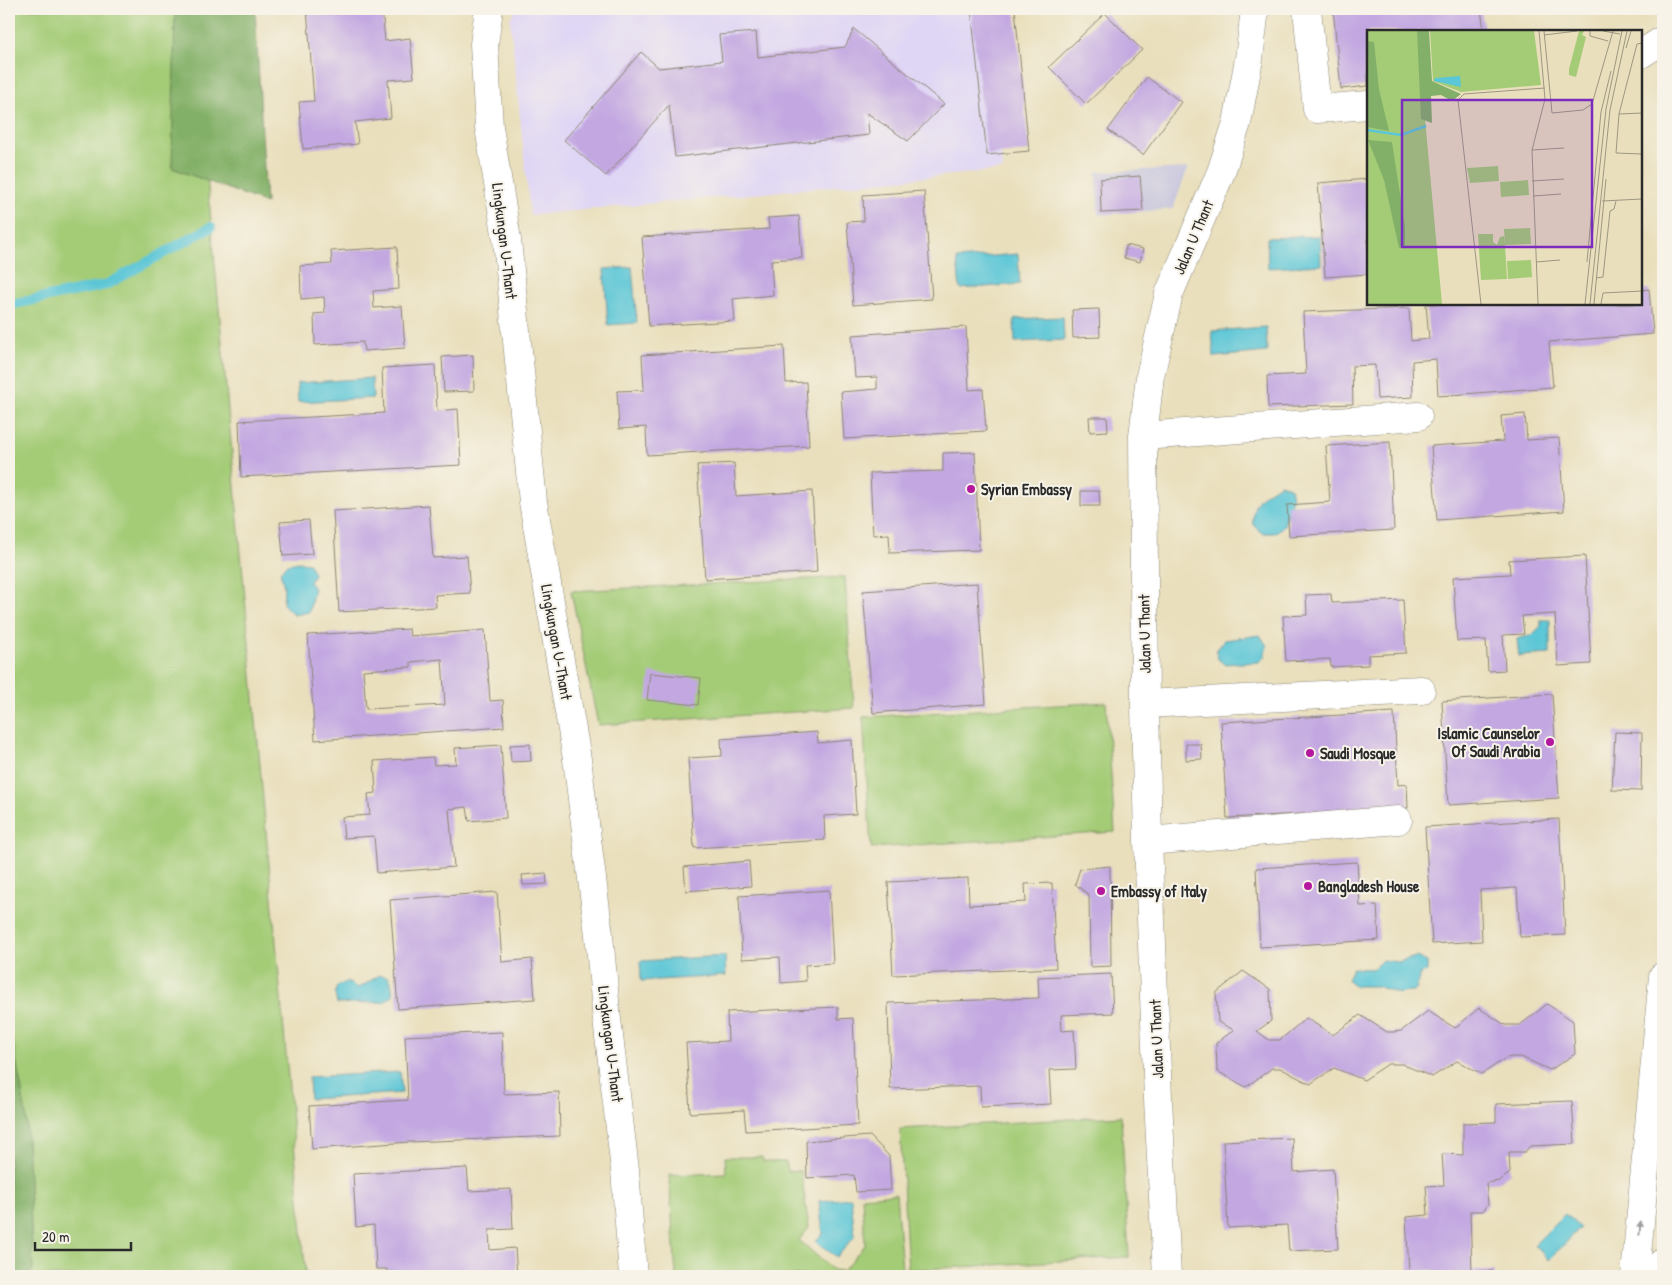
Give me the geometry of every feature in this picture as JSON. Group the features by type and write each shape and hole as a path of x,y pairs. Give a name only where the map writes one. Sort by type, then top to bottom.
{"main road":[{"name":"Lingkungan U-Thant","path":"489,9 484,44 489,127 506,240 533,502 577,759 599,935 606,1011 620,1114 626,1170 633,1276"},
{"name":"Jalan U Thant","path":"1167,1276 1148,841 1142,436 1150,376 1169,294 1221,172 1237,123 1249,59 1255,9"},
{"path":"1307,9 1317,109 1367,105"},
{"path":"1642,53 1663,40"},
{"path":"1142,436 1418,416"},
{"path":"1145,704 1421,690"},
{"path":"1148,841 1398,820"},
{"path":"1636,1276 1663,976"},
{"path":"1652,1095 1663,1049"},
{"path":"1662,1276 1663,1262"}],"shaded area":[{"path":"517,9 980,9 1003,170 530,215 510,18"},
{"path":"1188,168 1173,209 1098,215 1097,172"}],"green space":[{"path":"9,9 192,9 306,1276 9,1276"},
{"path":"175,9 255,9 266,203 172,168"},
{"path":"845,577 854,708 598,725 571,591"},
{"path":"1106,702 1115,832 871,848 863,717"},
{"path":"9,1021 26,1114 33,1271 21,1276 9,1276"},
{"path":"1121,1116 1129,1257 908,1270 900,1129"},
{"path":"725,1157 762,1157 763,1161 786,1162 788,1171 801,1171 809,1228 799,1240 833,1270 843,1271 865,1245 862,1197 896,1194 902,1270 786,1276 676,1276 669,1175 726,1173"}],"water":[{"path":"1320,236 1321,265 1268,268 1267,238"},
{"path":"1018,254 1020,284 960,289 957,259"},
{"path":"632,267 637,323 608,325 604,269"},
{"path":"1063,317 1064,340 1015,342 1014,319"},
{"path":"1266,327 1267,352 1214,357 1212,331"},
{"path":"372,378 373,398 298,402 297,383"},
{"path":"1280,484 1290,487 1292,498 1284,525 1275,533 1262,533 1253,525 1254,510 1259,500 1267,492"},
{"path":"309,563 314,574 309,582 314,588 309,612 294,615 283,604 284,587 280,571 287,564"},
{"path":"1541,620 1550,620 1550,654 1519,656 1517,639 1532,635 1541,626"},
{"path":"1260,635 1267,646 1264,657 1259,662 1224,664 1218,659 1216,650 1225,640"},
{"path":"725,956 726,976 641,981 640,961"},
{"path":"1416,957 1427,962 1427,971 1420,974 1416,990 1399,994 1377,986 1356,986 1347,980 1352,968 1373,969 1382,960 1398,962"},
{"path":"380,975 389,977 393,995 384,1002 337,1004 335,994 337,986 347,982 358,988"},
{"path":"400,1072 402,1093 310,1099 309,1077"},
{"path":"851,1198 855,1236 837,1257 815,1241 823,1234 819,1201"},
{"path":"1565,1214 1580,1228 1549,1260 1534,1245"}],"building":[{"path":"307,9 382,9 385,41 410,38 414,78 388,80 391,118 355,122 358,144 303,149 299,102 314,101"},
{"path":"971,9 1015,9 1029,151 987,155"},
{"path":"1333,9 1481,9 1484,30 1367,30 1367,86 1341,89"},
{"path":"1105,13 1142,50 1086,104 1049,67"},
{"path":"854,29 944,104 908,141 867,113 869,135 675,157 669,105 606,176 564,140 641,52 659,68 722,61 719,35 756,32 758,57 845,47"},
{"path":"1147,77 1181,102 1143,155 1108,130"},
{"path":"1140,176 1143,211 1101,213 1100,179"},
{"path":"1367,179 1367,274 1325,277 1318,183"},
{"path":"924,191 932,299 853,305 847,222 864,221 863,195"},
{"path":"799,216 802,258 771,260 773,295 733,299 735,321 649,326 642,237 769,229 768,218"},
{"path":"1126,245 1143,249 1140,262 1124,258"},
{"path":"397,247 399,289 373,291 374,308 402,306 405,348 364,351 363,342 315,345 314,314 325,313 324,297 301,299 300,266 332,264 331,251"},
{"path":"1649,289 1653,334 1549,342 1553,387 1438,396 1436,359 1412,361 1413,397 1377,399 1375,365 1352,366 1353,404 1268,407 1267,376 1306,374 1303,312 1409,308 1411,341 1429,339 1426,305 1642,305 1642,290"},
{"path":"1099,309 1100,337 1073,338 1072,310"},
{"path":"966,327 969,390 983,389 986,431 844,439 841,392 877,389 877,377 855,378 852,335"},
{"path":"784,346 786,383 806,382 809,446 647,455 646,427 619,429 617,391 644,390 642,355"},
{"path":"473,355 474,391 444,392 442,357"},
{"path":"435,365 437,411 458,409 461,465 241,477 239,421 384,413 382,368"},
{"path":"1525,414 1527,440 1559,438 1564,511 1437,520 1431,446 1503,441 1501,416"},
{"path":"1089,417 1107,417 1108,431 1090,432"},
{"path":"1390,442 1394,530 1289,536 1287,505 1330,502 1326,446"},
{"path":"975,452 979,550 890,553 889,534 873,535 870,473 943,471 943,453"},
{"path":"734,463 736,496 812,491 817,572 705,579 697,465"},
{"path":"1081,491 1099,491 1100,506 1081,506"},
{"path":"429,505 433,558 467,556 470,593 435,595 436,607 339,612 333,511"},
{"path":"309,520 312,554 283,556 280,522"},
{"path":"1585,556 1591,664 1558,666 1555,614 1522,616 1524,634 1503,635 1505,670 1488,671 1486,640 1457,641 1453,577 1510,574 1509,560"},
{"path":"977,583 986,704 873,713 863,591"},
{"path":"1331,594 1332,603 1403,600 1406,653 1368,655 1368,665 1331,667 1330,659 1286,661 1283,616 1307,615 1306,595"},
{"path":"409,629 410,636 485,630 490,701 503,700 504,727 315,740 308,635","holes":["442,659 445,705 366,709 363,670 411,667 411,662"]},
{"path":"650,673 701,678 698,705 647,700"},
{"path":"1552,694 1559,798 1448,805 1442,701"},
{"name":"Saudi Mosque","path":"1394,712 1398,785 1407,784 1408,808 1227,818 1221,722"},
{"path":"817,732 818,743 852,740 856,814 824,816 825,840 694,848 688,758 722,756 721,739"},
{"path":"1615,732 1642,733 1641,791 1612,790"},
{"path":"530,744 531,761 511,762 510,745"},
{"path":"1186,744 1201,744 1202,759 1186,760"},
{"path":"501,745 506,818 469,821 467,807 449,809 454,867 377,873 374,836 344,838 342,817 370,815 368,794 376,793 374,761 433,757 434,765 456,764 455,748"},
{"path":"1559,819 1565,935 1520,937 1517,888 1480,890 1482,941 1432,944 1425,827"},
{"path":"749,861 751,886 686,891 684,867"},
{"name":"Bangladesh House","path":"1357,862 1360,906 1377,905 1379,940 1260,947 1256,868"},
{"path":"1110,866 1111,966 1090,967 1089,895 1075,884 1080,869"},
{"path":"546,873 547,884 523,885 522,875"},
{"path":"968,878 969,905 1026,902 1025,884 1052,883 1056,968 893,975 888,882"},
{"path":"829,890 833,963 805,965 806,981 781,983 780,957 742,959 739,896"},
{"path":"497,892 502,962 532,959 535,999 398,1009 390,900"},
{"path":"1243,971 1270,989 1271,1021 1257,1031 1269,1040 1280,1040 1306,1018 1333,1035 1360,1015 1387,1032 1401,1031 1428,1011 1455,1028 1479,1008 1505,1025 1520,1025 1547,1004 1573,1021 1575,1054 1550,1070 1521,1057 1513,1057 1506,1058 1482,1074 1457,1061 1432,1077 1402,1064 1388,1064 1364,1080 1334,1068 1310,1084 1280,1068 1272,1068 1246,1087 1217,1071 1216,1043 1234,1030 1218,1022 1216,993"},
{"path":"1111,974 1113,1013 1061,1015 1062,1031 1074,1030 1076,1069 1049,1070 1051,1104 981,1107 980,1086 890,1089 888,1003 1039,998 1038,977"},
{"path":"838,1007 838,1019 853,1018 858,1125 746,1131 744,1110 690,1113 686,1043 728,1041 727,1012"},
{"path":"502,1032 504,1094 559,1092 560,1136 410,1142 312,1149 309,1106 408,1100 405,1036"},
{"path":"1572,1101 1575,1144 1530,1146 1525,1152 1509,1152 1510,1173 1499,1181 1486,1183 1488,1204 1483,1211 1470,1211 1472,1271 1494,1271 1494,1276 1433,1276 1433,1270 1409,1272 1406,1217 1428,1215 1426,1186 1444,1185 1442,1154 1463,1155 1463,1123 1496,1122 1496,1104"},
{"path":"870,1136 889,1156 891,1190 856,1192 854,1175 807,1178 806,1141"},
{"path":"1292,1138 1294,1172 1333,1169 1338,1249 1289,1251 1287,1225 1228,1228 1223,1141"},
{"path":"467,1168 469,1191 511,1189 513,1229 489,1230 490,1250 515,1248 517,1276 387,1276 387,1269 376,1269 374,1225 356,1227 353,1174"},
{"path":"1055,1272 1060,1276 1016,1276 1016,1275"}],"waterway":[{"path":"9,305 106,285 211,227"}],"place":[{"name":"Syrian Embassy","path":"971,489"},
{"name":"Islamic Caunselor Of Saudi Arabia","path":"1550,742"},
{"name":"Saudi Mosque","path":"1310,753"},
{"name":"Bangladesh House","path":"1308,886"},
{"name":"Embassy of Italy","path":"1101,891"}]}
